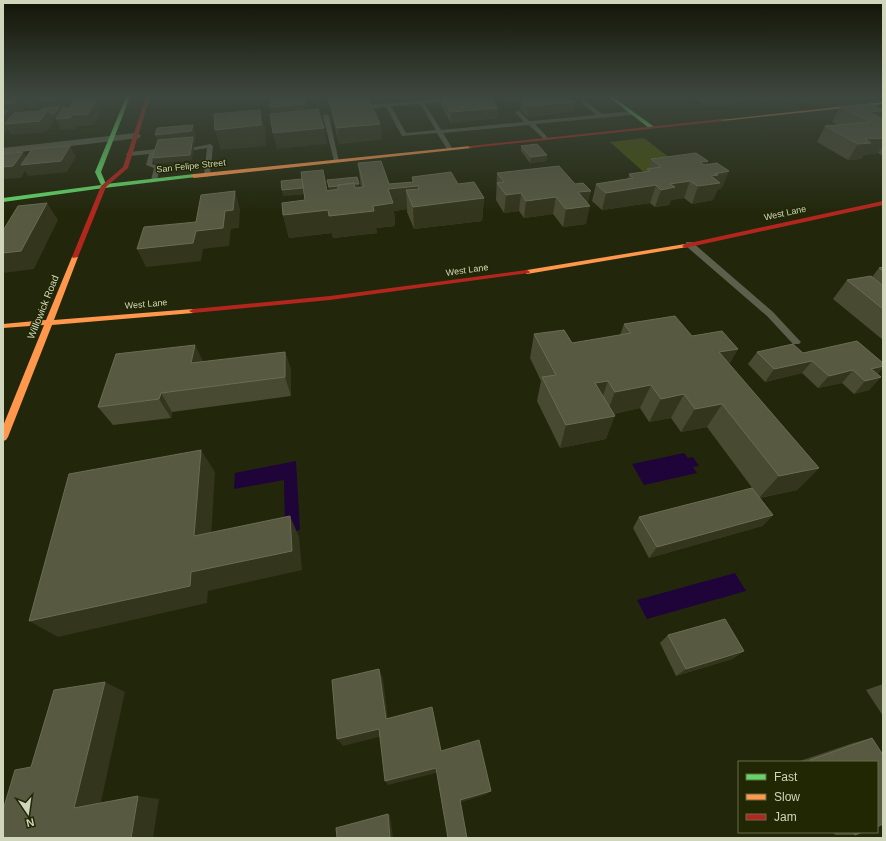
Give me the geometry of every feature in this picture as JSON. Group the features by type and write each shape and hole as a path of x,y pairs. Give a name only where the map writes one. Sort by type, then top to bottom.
{"main road":[{"name":"Willowick Road","path":"3,437 104,186 125,168 135,136"},
{"name":"San Felipe Street","path":"3,200 154,180 562,136"},
{"path":"104,186 98,172 111,139"},
{"name":"West Lane","path":"3,326 284,302 409,288 537,271 658,251 883,203"}],"street":[{"path":"3,151 133,136"}],"lane":[{"path":"331,136 337,161"},
{"path":"442,136 449,148"},
{"path":"194,148 210,146 207,175"},
{"path":"129,154 155,152 149,165 157,167 154,180"},
{"path":"689,244 770,314 796,342"}],"green space":[{"path":"644,138 684,169 646,174 610,142"}],"shaded area":[{"path":"684,453 688,458 693,457 699,466 693,467 697,473 644,485 632,464"},
{"path":"296,461 300,530 285,533 284,480 234,489 235,473"},
{"path":"735,573 746,591 647,619 637,600"}],"building":[{"path":"844,136 883,136 883,138 865,139 871,143 858,144"},
{"path":"193,137 190,155 152,158 158,140"},
{"path":"537,144 547,155 531,157 521,146"},
{"path":"70,146 61,161 21,165 32,149"},
{"path":"23,152 13,166 3,167 3,154"},
{"path":"696,153 708,161 700,162 704,165 717,163 729,171 711,176 720,183 698,186 690,181 670,184 675,187 661,190 656,185 606,193 596,184 633,178 629,174 650,171 647,169 661,167 651,159"},
{"path":"381,161 389,184 414,182 412,177 451,172 458,184 474,182 484,198 413,207 406,190 419,189 418,186 388,189 393,203 373,206 374,211 329,216 328,210 283,215 282,203 305,200 301,172 323,170 327,191 338,189 338,185 354,183 355,188 364,187 358,163"},
{"path":"559,166 575,184 583,183 591,191 578,192 590,206 566,209 556,197 526,201 521,193 506,195 497,183 504,182 497,173"},
{"path":"357,177 359,184 354,183 329,187 327,180"},
{"path":"302,179 303,188 282,190 281,181"},
{"path":"235,191 233,210 225,211 223,228 196,231 193,243 137,249 144,227 196,222 201,195"},
{"path":"47,203 21,251 3,253 3,229 18,206"},
{"path":"871,276 883,286 883,309 847,280"},
{"path":"675,316 692,336 722,331 738,349 719,352 819,468 779,476 722,404 695,409 684,394 661,399 651,385 615,392 608,381 595,383 615,416 566,425 542,377 556,375 534,334 564,330 572,343 631,333 624,324"},
{"path":"857,341 883,363 883,366 871,369 881,377 865,381 853,370 829,376 812,361 774,369 757,352 793,344 803,353"},
{"path":"195,345 191,363 285,352 285,377 161,393 159,399 98,407 116,354"},
{"path":"201,450 194,536 290,516 292,551 191,572 190,586 29,621 69,474"},
{"path":"752,488 773,515 657,547 639,517"},
{"path":"725,619 744,651 686,669 668,635"},
{"path":"379,669 386,719 432,707 441,751 479,740 491,791 460,800 467,838 448,838 436,768 385,781 379,729 337,739 332,680"},
{"path":"105,682 74,808 138,796 131,838 3,838 3,810 15,770 31,767 54,690"},
{"path":"872,738 883,755 883,824 878,826 878,761 810,760"},
{"path":"388,814 390,838 337,838 336,828"}],"traffic: fast":[{"path":"104,186 98,172 112,136"},
{"path":"3,200 104,186 194,176"}],"traffic: slow":[{"path":"194,176 470,147"},
{"path":"527,272 685,246"},
{"path":"3,437 75,257"},
{"path":"3,326 193,311"}],"traffic: jam":[{"path":"75,257 104,186 125,168 135,136"},
{"path":"470,147 570,136"},
{"path":"685,246 883,203"},
{"path":"193,311 330,298 527,272"}]}
